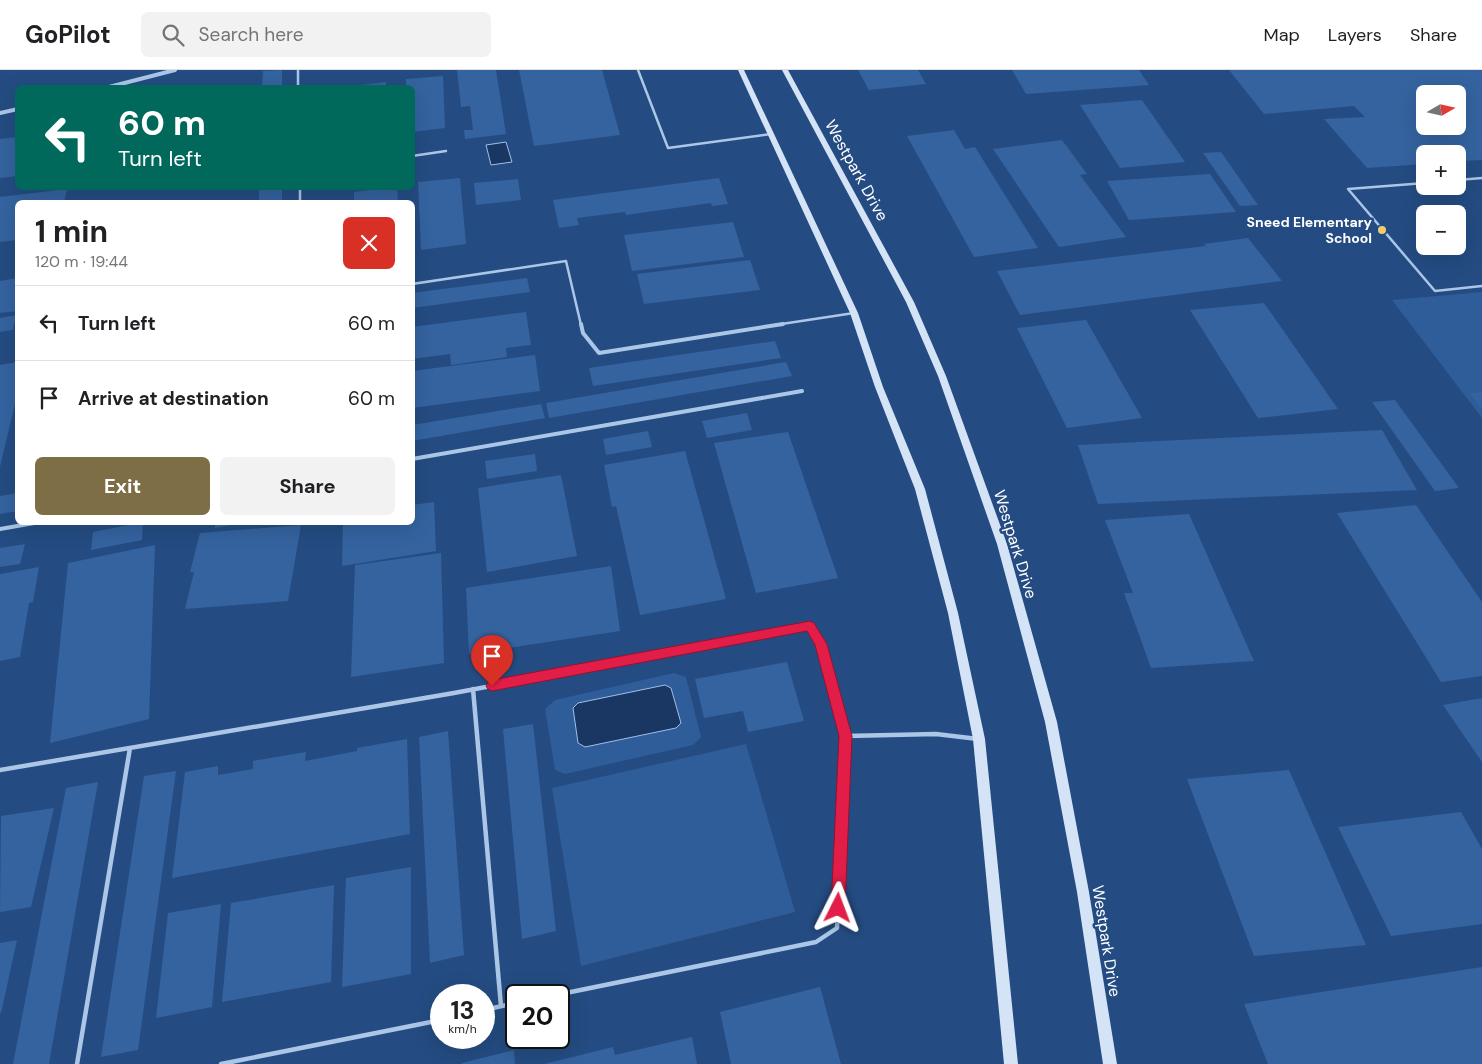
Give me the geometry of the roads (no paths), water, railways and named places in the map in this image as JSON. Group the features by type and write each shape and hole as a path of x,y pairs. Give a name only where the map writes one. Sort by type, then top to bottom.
{"main road":[{"path":"741,70 854,313 879,387 920,489 952,613 980,740 1010,1064"},
{"name":"Westpark Drive","path":"784,70 910,302 942,376 1002,544 1051,722 1083,892 1110,1064"}],"street":[{"path":"117,85 175,70"},
{"path":"0,113 15,110"}],"lane":[{"path":"298,70 298,85"},
{"path":"638,70 668,148 771,134"},
{"path":"415,156 446,151"},
{"path":"1466,179 1482,178"},
{"path":"1416,184 1348,189 1435,291 1482,286"},
{"path":"415,284 566,261 582,333 599,353 854,313"},
{"path":"415,458 802,391"},
{"path":"0,529 23,525"},
{"path":"0,770 473,689 810,626 821,644 846,736 837,928 816,942 570,992"},
{"path":"473,689 502,1006"},
{"path":"846,736 936,734 980,740"},
{"path":"77,1064 130,748"},
{"path":"495,1008 505,1005"},
{"path":"221,1064 430,1022"}],"place":[{"name":"Sneed Elementary School","path":"1382,230"}]}
